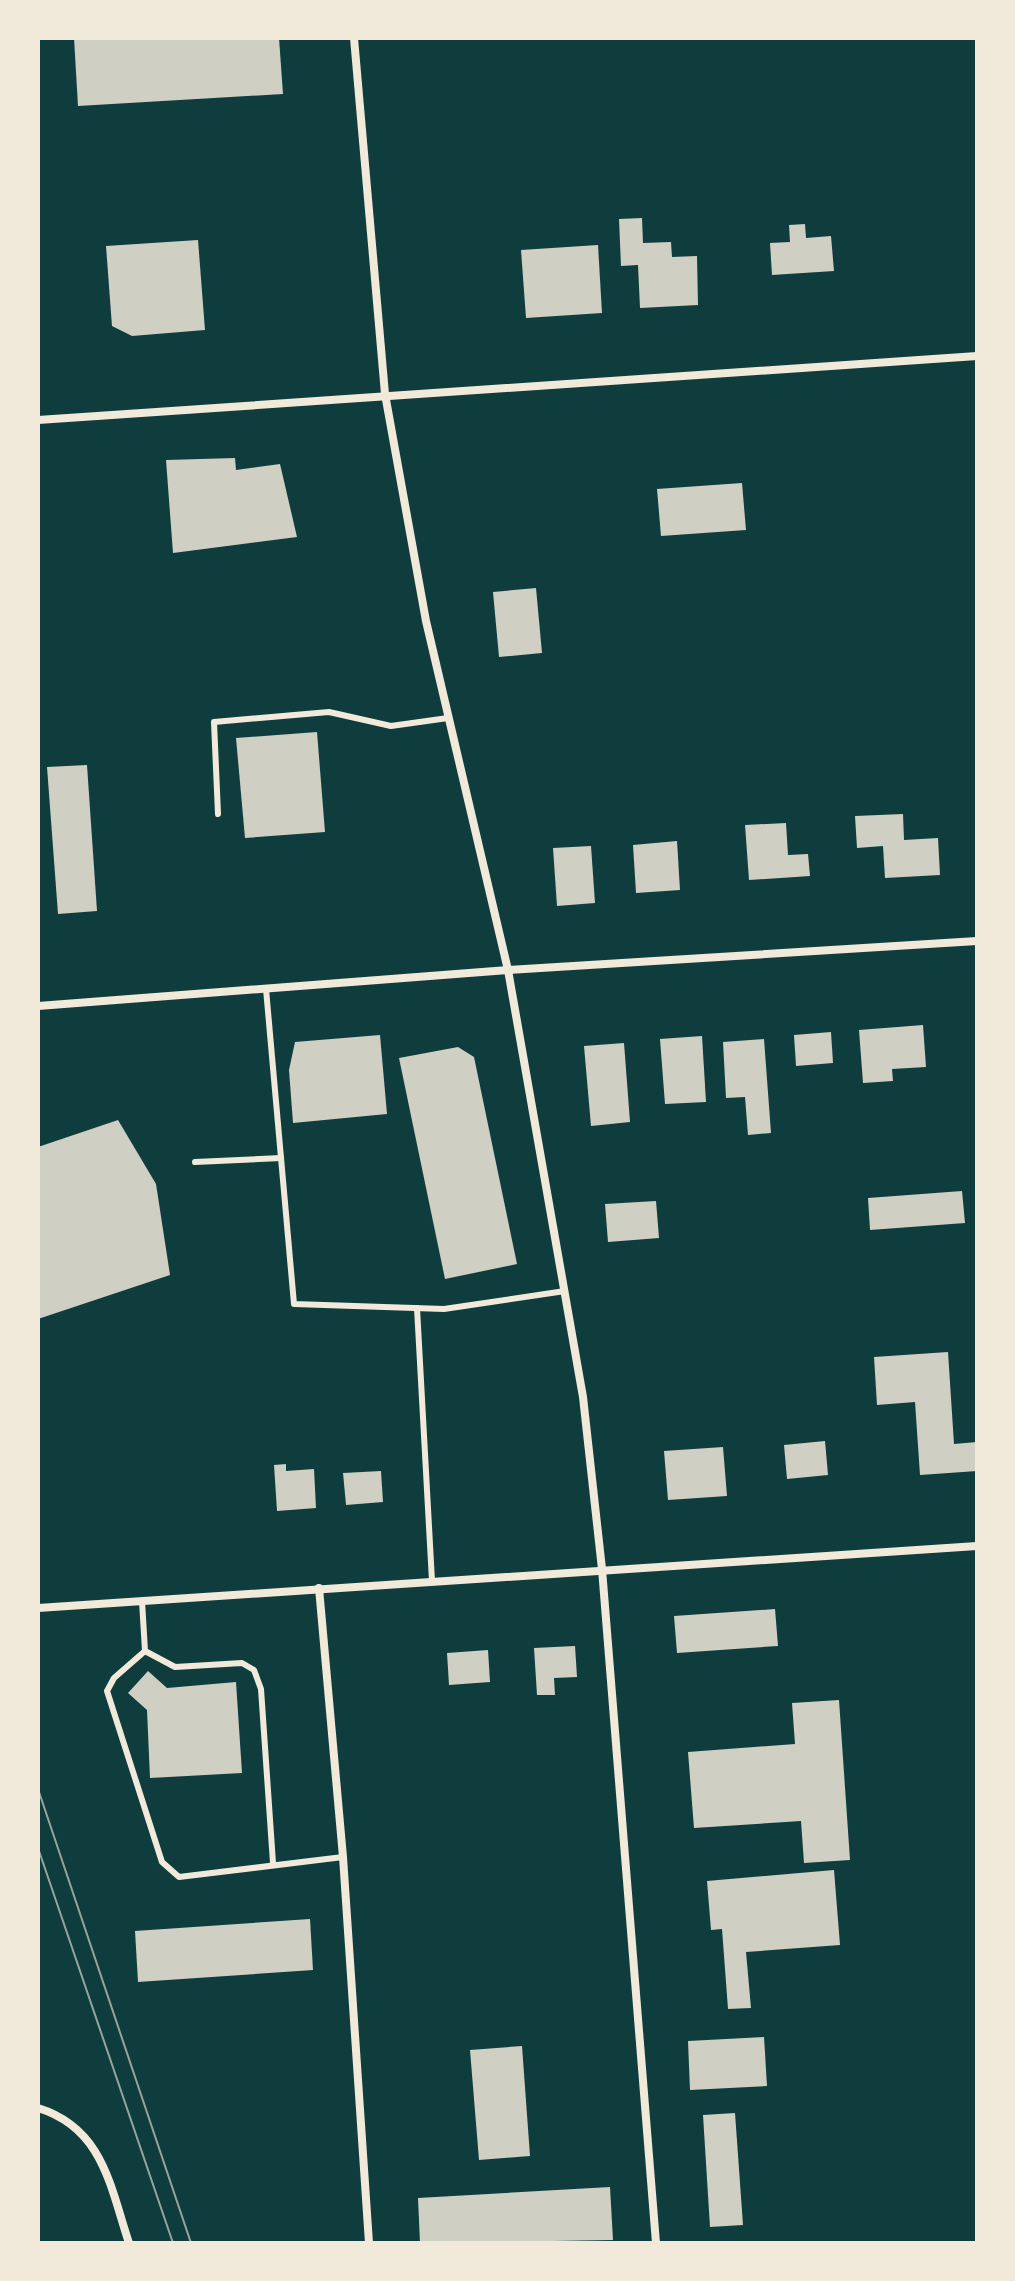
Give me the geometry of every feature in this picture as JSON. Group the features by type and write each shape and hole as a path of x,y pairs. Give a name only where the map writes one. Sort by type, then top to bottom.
{"street":[{"path":"354,38 385,394 426,621 508,970 583,1397 602,1569 656,2243"},
{"path":"38,420 977,356"},
{"path":"38,1006 508,970 977,941"},
{"path":"38,1608 977,1546"},
{"path":"319,1588 343,1857 369,2243"},
{"path":"38,2108 73,2124 93,2143 129,2243"}],"lane":[{"path":"218,814 214,722 329,712 391,726 448,718"},
{"path":"266,989 294,1304 444,1309 565,1291"},
{"path":"195,1162 281,1158"},
{"path":"417,1308 432,1581"},
{"path":"142,1601 145,1651"},
{"path":"145,1651 175,1667 242,1663 254,1670 261,1689 273,1863"},
{"path":"145,1651 114,1678 107,1691 162,1862 179,1877 273,1863 343,1857"}],"building":[{"path":"74,38 279,38 283,94 78,106"},
{"path":"642,218 643,243 671,242 672,257 697,256 698,305 640,308 638,265 621,266 619,219"},
{"path":"805,224 806,238 831,236 834,271 772,275 770,243 790,242 789,225"},
{"path":"198,240 205,330 132,336 112,326 106,246"},
{"path":"598,245 602,313 526,318 521,250"},
{"path":"235,458 236,470 280,464 297,537 173,553 166,460"},
{"path":"742,483 746,530 661,536 657,489"},
{"path":"536,588 542,653 499,657 493,592"},
{"path":"317,732 325,832 245,838 236,738"},
{"path":"87,765 97,911 58,914 47,767"},
{"path":"903,814 904,840 938,838 940,875 885,878 883,846 857,848 855,816"},
{"path":"786,823 788,855 808,854 810,876 749,880 745,825"},
{"path":"677,841 680,890 636,893 633,845"},
{"path":"591,846 595,903 557,906 553,848"},
{"path":"923,1025 926,1067 892,1069 893,1081 863,1083 859,1030"},
{"path":"831,1032 833,1063 796,1066 794,1035"},
{"path":"380,1035 387,1114 293,1123 289,1070 295,1042"},
{"path":"702,1036 706,1102 665,1104 660,1039"},
{"path":"764,1039 771,1133 748,1135 745,1097 726,1098 723,1042"},
{"path":"624,1043 630,1122 591,1126 584,1046"},
{"path":"458,1047 474,1057 517,1264 445,1279 399,1058"},
{"path":"118,1120 156,1184 170,1275 38,1319 38,1147"},
{"path":"962,1191 965,1223 870,1230 868,1198"},
{"path":"656,1201 659,1238 608,1242 605,1204"},
{"path":"948,1352 954,1444 977,1442 977,1471 920,1475 915,1402 877,1405 874,1357"},
{"path":"825,1441 828,1475 787,1479 784,1445"},
{"path":"723,1447 727,1496 668,1500 664,1451"},
{"path":"286,1464 286,1471 314,1469 316,1508 277,1511 274,1465"},
{"path":"381,1471 383,1502 346,1505 343,1473"},
{"path":"775,1609 778,1646 677,1653 674,1616"},
{"path":"575,1646 577,1677 554,1678 555,1695 537,1695 534,1648"},
{"path":"488,1650 490,1682 449,1685 447,1653"},
{"path":"148,1671 167,1688 236,1682 242,1773 150,1778 147,1710 128,1693"},
{"path":"839,1700 850,1860 804,1863 801,1821 694,1828 688,1752 795,1744 792,1703"},
{"path":"834,1870 840,1945 746,1952 751,2008 728,2009 722,1929 711,1930 707,1881"},
{"path":"310,1919 313,1970 138,1982 135,1931"},
{"path":"764,2037 767,2086 690,2090 688,2041"},
{"path":"522,2046 530,2156 479,2160 470,2050"},
{"path":"735,2113 743,2225 710,2227 703,2115"},
{"path":"610,2187 613,2240 420,2243 418,2198"}],"tram line":[{"path":"38,1789 191,2243"},
{"path":"38,1848 173,2243"}]}
